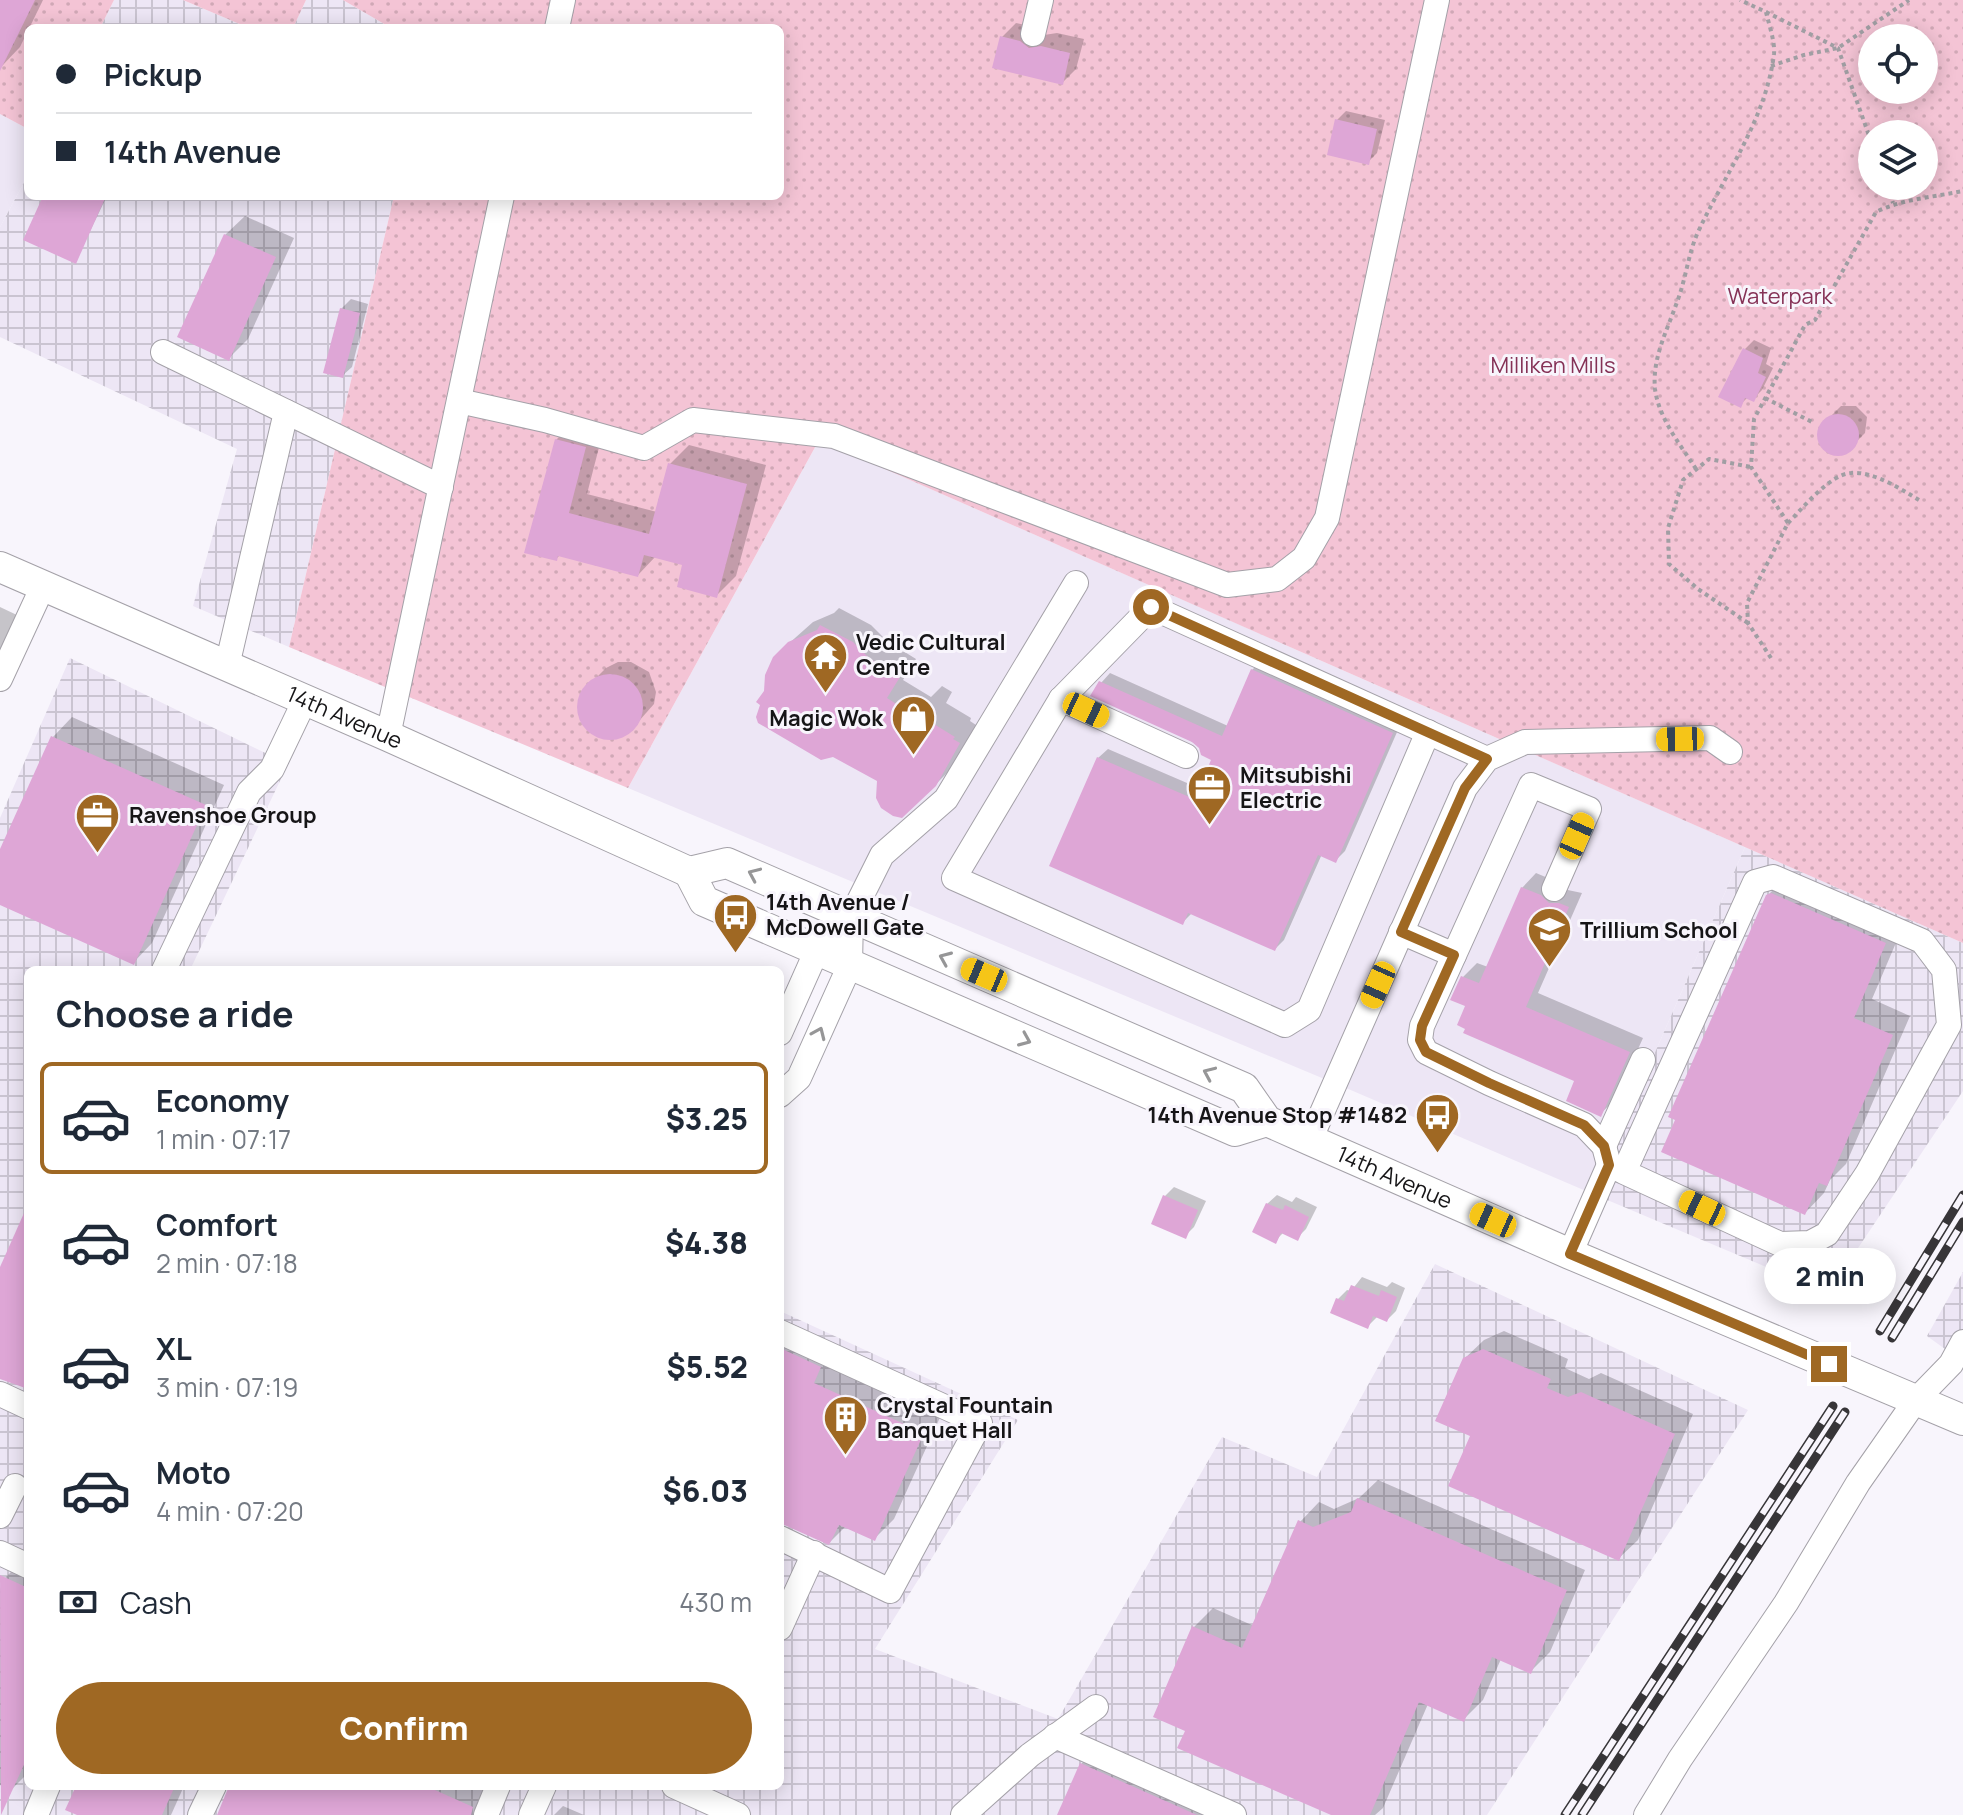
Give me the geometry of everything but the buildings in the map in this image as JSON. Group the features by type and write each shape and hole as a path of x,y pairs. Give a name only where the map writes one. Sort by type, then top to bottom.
{"main road":[{"name":"14th Avenue","path":"0,567 388,736 689,872"},
{"path":"727,863 851,917 1244,1088 1267,1121 1235,1131 704,901 689,872 727,863"},
{"name":"14th Avenue","path":"1267,1121 1570,1254 1963,1420"}],"street":[{"path":"558,24 563,0"},
{"path":"1033,34 1041,0"},
{"path":"459,401 545,420 644,448 693,420 834,436 1227,585 1277,579 1304,558 1327,518 1437,0"},
{"path":"388,736 501,200"},
{"path":"163,352 441,487"},
{"path":"227,666 286,412"},
{"path":"784,1024 817,950 851,917 882,855 946,799 1076,583"},
{"path":"0,679 43,586"},
{"path":"1428,732 1309,1010 1285,1025 954,878 1061,699 1151,607 1428,732 1487,759"},
{"path":"1061,699 1186,756"},
{"path":"166,966 249,792 272,769 305,700"},
{"path":"1310,1140 1465,788 1487,759 1525,742 1541,741 1710,738 1730,752"},
{"path":"1554,889 1589,809 1531,785 1422,1026 1420,1040 1426,1052 1584,1125 1612,1161 1780,1244 1810,1243 1827,1234 1867,1174 1949,1025 1944,970 1922,941 1773,877 1755,882 1612,1161 1570,1254"},
{"path":"784,1091 799,1078 850,965 851,917"},
{"path":"1401,932 1454,955"},
{"path":"1612,1161 1643,1060"},
{"path":"784,1334 980,1423 890,1591 784,1540"},
{"path":"1646,1815 1680,1759 1786,1603 1858,1483 1916,1400 1951,1364 1963,1342"},
{"path":"0,1394 24,1405"},
{"path":"0,1516 14,1485"},
{"path":"0,1553 24,1564"},
{"path":"784,1619 814,1553"},
{"path":"971,1813 1055,1736 1096,1707"},
{"path":"1055,1736 1234,1815"},
{"path":"36,1815 46,1790"},
{"path":"200,1815 212,1790"},
{"path":"486,1815 496,1790"},
{"path":"704,1792 738,1815"}],"path":[{"path":"1740,0 1838,48 1864,120"},
{"path":"1771,66 1838,48 1909,0"},
{"path":"1696,469 1662,416 1654,364 1683,288 1696,237 1721,183 1750,135 1774,51 1766,12"},
{"path":"1788,523 1751,467 1754,419 1765,398 1805,325 1815,320 1876,212 1893,203 1963,191"},
{"path":"1765,398 1812,422"},
{"path":"1751,467 1709,459 1683,480 1668,528 1669,564 1698,589 1748,623 1771,658"},
{"path":"1748,623 1747,603 1788,523 1829,482 1850,473 1889,482 1919,500"}],"shaded area":[{"path":"114,0 183,0 240,24 102,24"},
{"path":"306,0 343,0 384,24 295,24"},
{"path":"0,114 24,127 24,182 0,227"},
{"path":"24,182 24,200 393,200 289,647 193,606 237,449 0,337 0,227"},
{"path":"819,440 1745,847 1593,1194 628,788"},
{"path":"70,658 288,764 192,966 24,966 24,1790 784,1790 784,1313 1018,1420 875,1649 1058,1719 1222,1437 1317,1477 1435,1264 1748,1410 1487,1815 0,1815 0,818"},
{"path":"1745,847 1963,943 1963,1091 1828,1293 1593,1194"},
{"path":"1963,1272 1963,1362 1927,1336"}],"green space":[{"path":"0,0 114,0 102,24 24,24 24,127 0,114"},
{"path":"183,0 306,0 295,24 240,24"},
{"name":"Milliken Mills","path":"343,0 1963,0 1963,943 819,440 628,788 289,647 393,200 784,200 784,24 384,24"}],"railway":[{"path":"1880,1331 1963,1195"},
{"path":"1892,1338 1963,1222"},
{"path":"1565,1815 1833,1406"},
{"path":"1582,1815 1845,1412"}],"place":[{"name":"Vedic Cultural Centre","path":"825,694"},
{"name":"Magic Wok","path":"914,757"},
{"name":"Mitsubishi Electric","path":"1209,827"},
{"name":"Ravenshoe Group","path":"98,854"},
{"name":"14th Avenue / McDowell Gate","path":"735,954"},
{"name":"Trillium School","path":"1549,969"},
{"name":"14th Avenue Stop #1482","path":"1438,1154"},
{"name":"Crystal Fountain Banquet Hall","path":"846,1457"}],"route":[{"path":"1151,607 1487,759 1465,788 1401,932 1454,955 1422,1026 1420,1040 1426,1052 1584,1125 1604,1146 1609,1165 1570,1254 1829,1364"}],"park label":[{"name":"Waterpark","path":"1780,296"}]}
